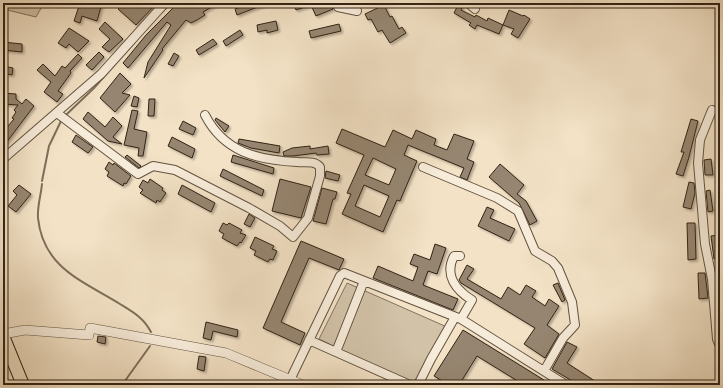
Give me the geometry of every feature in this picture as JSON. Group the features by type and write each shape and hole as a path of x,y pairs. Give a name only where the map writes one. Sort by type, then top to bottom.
{"main road":[{"path":"3,335 23,385"}],"street":[{"path":"3,159 101,74 165,3"},
{"path":"336,3 338,7 357,11"},
{"path":"468,3 475,9"},
{"path":"712,110 700,140 698,163 705,244 712,279 717,339 720,346"},
{"path":"57,113 138,174 153,166 175,170 270,220 293,237 308,218 320,176 320,167 313,162 286,162 252,155 239,150 227,144 219,137 205,115"},
{"path":"423,167 496,198 518,211 536,250 552,261 558,268 572,302 575,325 563,338 544,371"},
{"path":"418,385 430,358 472,300 461,294 453,285 450,263 454,256 460,256"},
{"path":"290,380 340,276 344,273 458,318 566,385"},
{"path":"336,352 364,281"},
{"path":"3,335 25,330 89,335 90,328 226,353 303,385"},
{"path":"309,340 410,385"}],"shaded area":[{"path":"3,3 44,3 36,17 3,9"},
{"path":"347,283 447,327 413,384 319,339"}],"building":[{"path":"80,3 94,7 95,3 102,3 97,21 82,16 80,23 74,21"},
{"path":"124,3 157,3 136,25 118,9"},
{"path":"186,3 219,3 203,12 205,15 197,20 191,23 186,20 162,49 163,50 144,78 148,62 171,25 167,22 128,68 123,63 146,35 175,6 177,8"},
{"path":"253,3 268,3 237,15 235,9"},
{"path":"293,3 331,3 333,9 316,16 311,5 296,10"},
{"path":"459,3 463,3 461,10 475,17 476,15 487,21 488,18 503,25 499,34 477,25 475,29 469,25 471,23 454,13"},
{"path":"384,5 390,17 392,16 399,29 402,27 406,33 390,43 382,30 378,32 371,19 368,20 365,14"},
{"path":"509,10 523,16 524,15 530,19 518,38 511,34 514,29 503,25"},
{"path":"276,21 278,30 267,33 267,30 258,32 257,25"},
{"path":"105,22 123,39 109,52 102,47 110,39 99,29"},
{"path":"339,24 341,31 311,38 309,31"},
{"path":"69,28 89,41 78,52 69,44 66,48 58,43"},
{"path":"240,30 243,35 226,46 223,41"},
{"path":"213,39 217,44 199,55 196,50"},
{"path":"3,42 22,44 22,52 3,50"},
{"path":"99,52 104,57 92,70 86,65"},
{"path":"174,53 179,56 173,66 168,64"},
{"path":"78,54 82,58 70,71 71,73 58,91 63,94 57,102 44,92 51,82 37,70 43,64 55,76 62,66 65,68"},
{"path":"3,66 13,68 12,75 3,73"},
{"path":"120,73 131,84 122,93 130,95 115,112 100,98"},
{"path":"3,93 16,94 16,99 22,104 26,99 34,106 3,147 3,132 14,119 12,118 16,112 14,110 18,105 3,104"},
{"path":"134,96 139,98 137,107 131,106"},
{"path":"149,99 155,99 154,116 148,116"},
{"path":"132,110 138,111 134,129 147,132 143,156 138,156 139,148 124,145"},
{"path":"88,112 105,127 113,117 122,126 113,137 122,144 108,141 83,119"},
{"path":"216,118 229,126 225,132 215,120"},
{"path":"691,119 698,121 683,176 676,174 684,152 681,152"},
{"path":"183,121 196,128 193,135 179,129"},
{"path":"342,129 385,147 393,130 412,139 416,130 436,139 434,145 447,150 454,134 474,141 467,159 474,162 467,180 460,177 464,168 408,145 404,155 417,161 400,201 397,200 383,232 342,214 351,194 347,193 364,155 336,143","holes":["373,158 396,169 389,185 365,175","364,185 389,196 380,217 355,206"]},
{"path":"76,135 93,147 88,153 72,142"},
{"path":"172,137 195,149 192,158 168,146"},
{"path":"239,139 280,146 279,153 251,148 238,143"},
{"path":"310,146 310,149 328,146 329,154 317,155 316,153 284,156 283,152 292,148"},
{"path":"127,155 141,166 139,168 125,157"},
{"path":"233,155 274,168 273,174 231,162"},
{"path":"711,159 713,175 705,175 704,160"},
{"path":"109,162 113,165 114,163 131,176 126,184 124,183 123,186 107,176 109,172 105,169"},
{"path":"500,164 524,185 517,194 526,201 537,221 530,225 519,203 489,177"},
{"path":"223,169 264,190 262,196 220,176"},
{"path":"326,171 340,175 338,181 325,178"},
{"path":"150,179 163,188 162,190 166,193 160,202 157,200 156,203 140,193 143,190 139,187 143,180 148,183"},
{"path":"280,179 311,187 301,218 272,211"},
{"path":"689,182 694,183 695,193 691,209 683,207"},
{"path":"19,185 31,194 16,212 8,206 17,195 13,191"},
{"path":"182,185 215,203 211,212 178,194"},
{"path":"322,188 337,192 335,199 333,199 326,224 313,221"},
{"path":"710,190 713,211 708,212 706,191"},
{"path":"487,207 494,210 490,218 515,229 509,241 478,226"},
{"path":"249,214 255,218 250,227 244,224"},
{"path":"223,223 227,225 229,223 242,230 240,233 246,235 237,246 222,238 224,234 219,231"},
{"path":"687,223 695,223 696,259 688,260"},
{"path":"718,235 720,258 714,259 711,236"},
{"path":"255,237 274,246 272,249 277,251 273,260 270,259 268,262 254,255 256,251 250,248"},
{"path":"301,241 344,259 339,270 309,258 281,322 305,333 300,345 263,328"},
{"path":"435,244 446,248 437,274 428,271 423,285 458,299 453,310 373,278 378,266 413,281 418,267 410,264 414,254 430,260"},
{"path":"467,265 474,269 467,279 501,299 508,287 520,295 526,285 536,291 532,297 545,306 549,299 559,306 547,325 559,334 545,358 524,344 535,328 461,283 459,280"},
{"path":"698,273 705,273 708,298 699,299"},
{"path":"558,283 565,300 562,302 553,285"},
{"path":"206,322 238,330 237,337 213,331 211,340 203,338"},
{"path":"463,330 552,385 524,385 477,356 459,385 449,385 434,376"},
{"path":"98,336 106,337 105,344 97,342"},
{"path":"567,342 577,347 567,363 601,385 579,385 552,369"},
{"path":"199,356 206,357 204,371 197,369"}],"waterway":[{"path":"162,12 171,3"},
{"path":"67,114 94,88 135,42"},
{"path":"42,181 49,146 61,121"},
{"path":"42,184 38,214 41,235 56,261 79,280 134,313 142,319 151,332"},
{"path":"122,385 150,346"}]}
